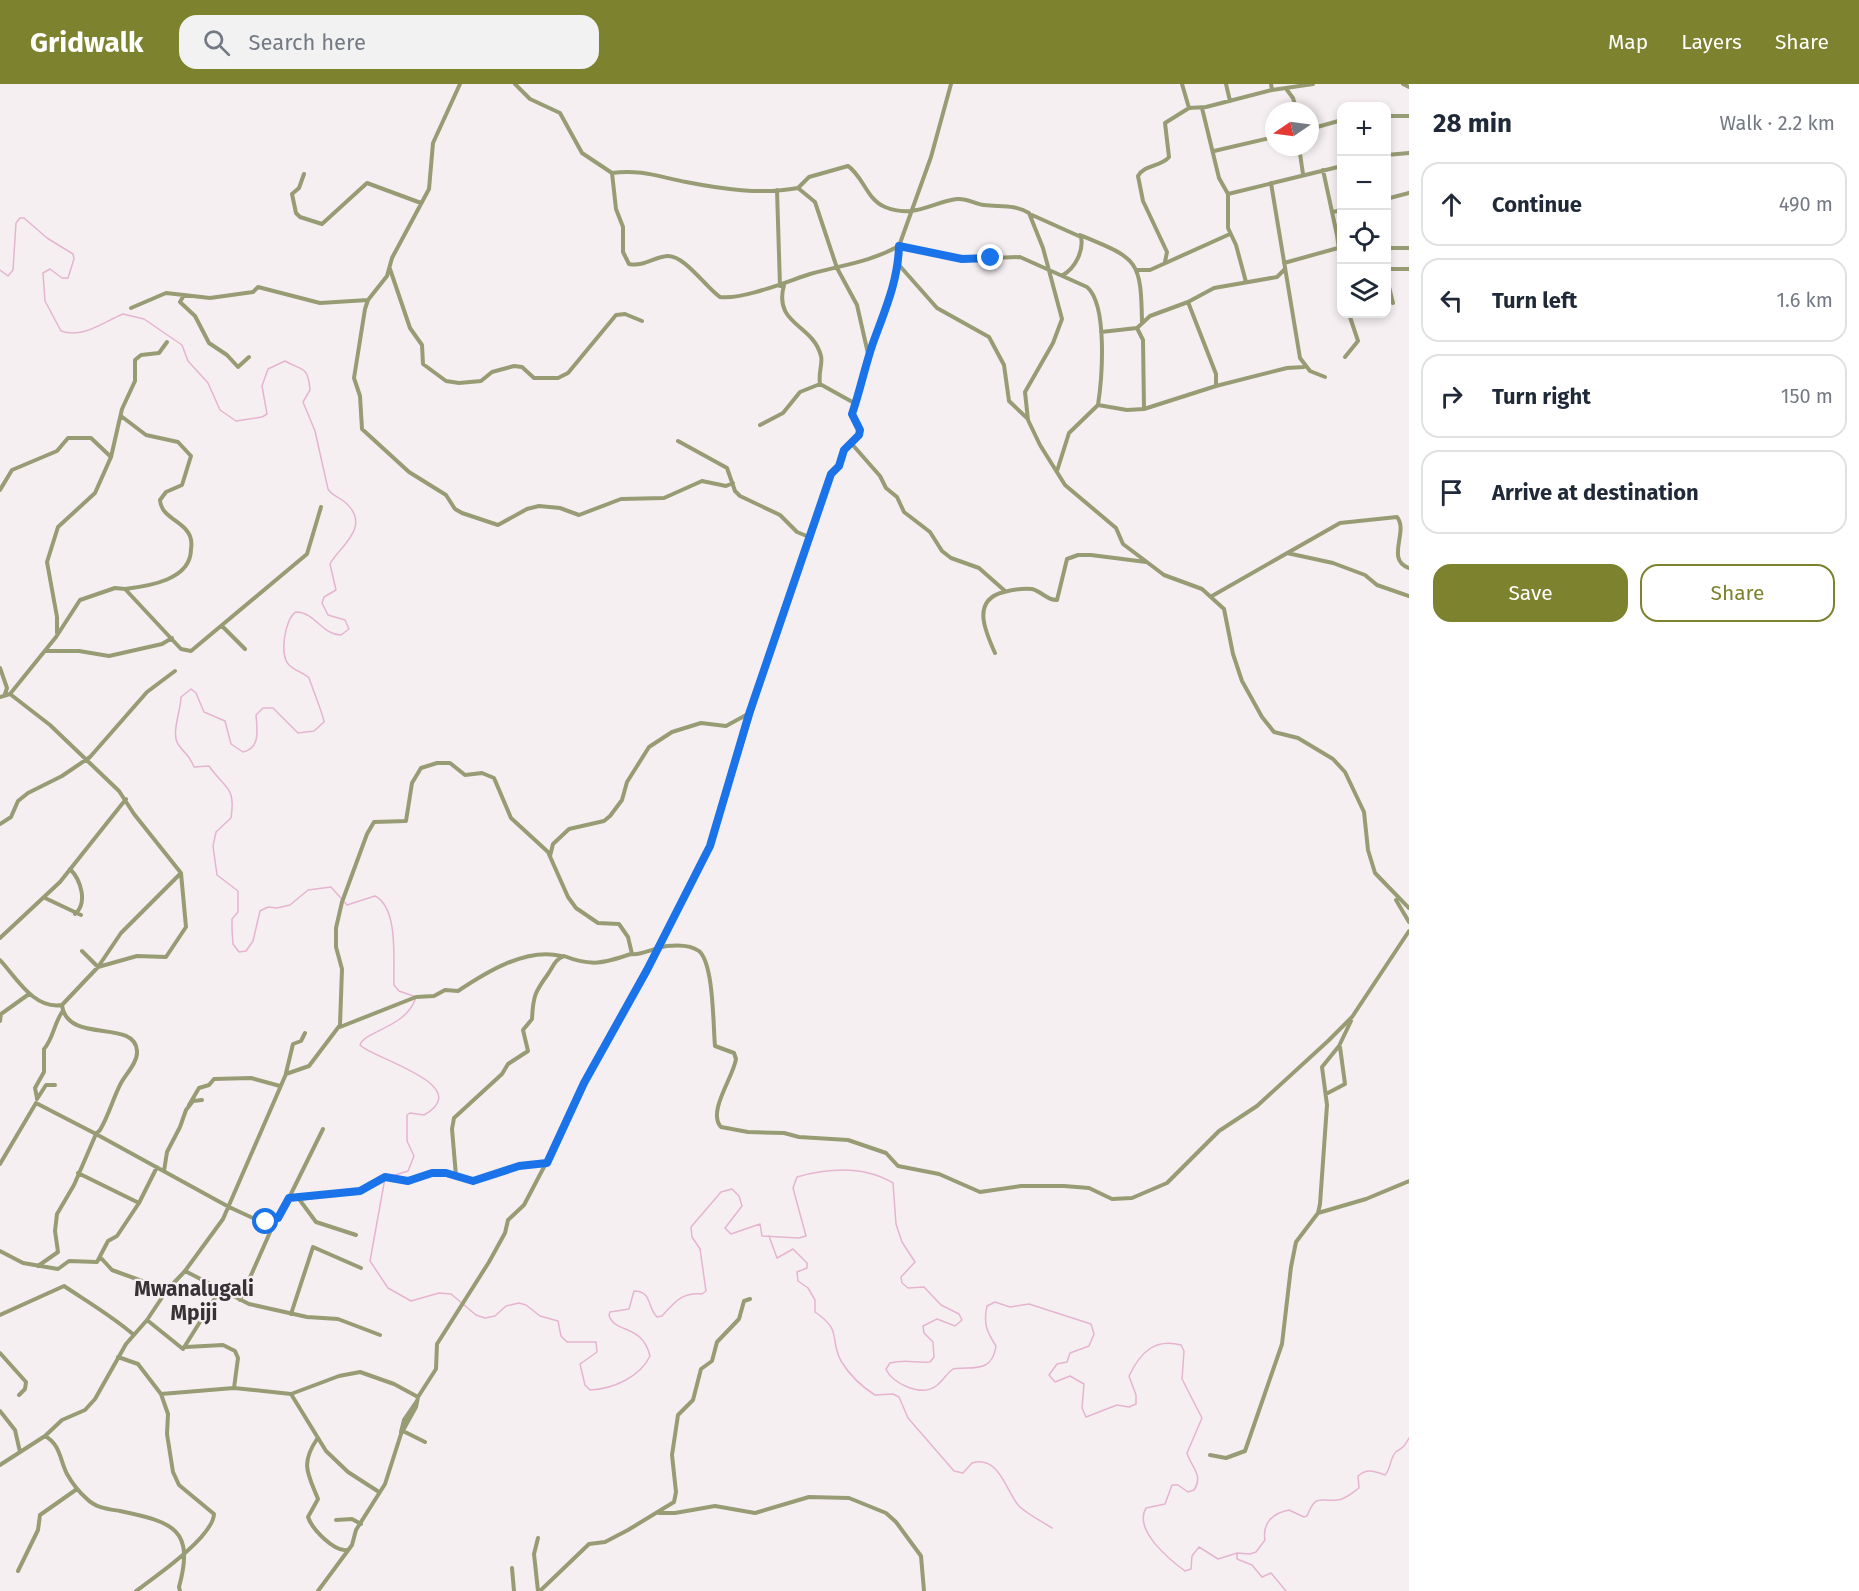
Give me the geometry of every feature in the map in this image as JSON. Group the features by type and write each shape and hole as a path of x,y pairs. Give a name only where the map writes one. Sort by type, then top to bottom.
{"street":[{"path":"460,84 433,143 430,183 391,261 390,269 410,327 422,345 423,364 449,382 475,383 492,372 514,366 524,369 534,378 558,378 573,369 616,315 625,314 642,321"},
{"path":"515,84 533,101 560,113 582,153 612,173 615,181 616,209 623,227 623,252 629,264 650,262 666,256 673,257 701,277 716,294 725,297 782,285 810,274 875,258 899,246 962,259 1020,257 1073,279 1094,296 1101,332 1098,405 1069,434 1056,471"},
{"path":"318,1591 348,1550 379,1492 392,1465 404,1420 436,1368 436,1349 443,1334 489,1262 505,1233 508,1220 524,1205 547,1163 584,1083 647,970 710,846 749,714 831,474 839,466 844,450 860,430 853,418 856,404 891,296 899,264 899,246 913,210 951,84"},
{"path":"1182,84 1189,108"},
{"path":"1226,84 1230,101"},
{"path":"1271,84 1272,90"},
{"path":"1165,262 1167,252 1143,201 1138,176 1143,170 1168,160 1165,123 1189,108 1202,108 1272,90 1312,84"},
{"path":"1403,84 1409,87"},
{"path":"1286,89 1294,102"},
{"path":"1202,108 1219,178 1228,194 1227,223 1236,245 1246,282"},
{"path":"1391,116 1409,116"},
{"path":"1319,126 1337,121"},
{"path":"1214,152 1265,139"},
{"path":"1391,154 1408,151"},
{"path":"1300,156 1303,174"},
{"path":"612,173 636,171 729,189 777,190 798,188 809,177 848,166 880,205 892,209 926,210 949,201 966,199 985,205 1016,206 1122,254 1137,270 1142,287 1142,323"},
{"path":"1228,194 1337,167"},
{"path":"1323,170 1337,228"},
{"path":"304,174 298,188 292,194 296,213 317,224 322,224 367,183 421,203"},
{"path":"1270,183 1297,342 1304,367"},
{"path":"798,188 815,202 837,268 857,305 869,359"},
{"path":"777,190 781,300 784,312 810,338 821,356 818,371 820,384"},
{"path":"1391,198 1409,193"},
{"path":"1333,212 1337,211"},
{"path":"1028,420 1025,392 1053,343 1062,319 1031,214"},
{"path":"1137,270 1146,271 1230,234"},
{"path":"1063,275 1071,270 1082,244 1080,235"},
{"path":"1391,248 1409,248"},
{"path":"1277,277 1285,266 1337,249"},
{"path":"899,264 937,308 989,337 1004,365 1009,401 1028,420 1056,471 1074,495 1116,528 1123,544 1164,575 1202,589 1224,609 1233,654 1242,681 1262,717 1274,732 1298,738 1333,759 1345,772 1364,813 1370,862 1382,883 1409,909"},
{"path":"390,269 368,300 354,378 360,396 361,427 409,472 446,495 455,510 498,525 532,507 560,508 579,515 621,499 664,498 702,481 726,486 733,483"},
{"path":"1391,269 1409,269"},
{"path":"1071,270 1073,279"},
{"path":"1101,332 1137,328 1150,316 1188,302 1214,288 1277,277 1287,282"},
{"path":"131,308 166,293 219,298 253,292 258,287 320,303 355,303 368,300"},
{"path":"185,295 180,302 195,316 209,343 227,355 238,367 249,357"},
{"path":"1391,295 1393,303"},
{"path":"1188,302 1216,374 1216,386"},
{"path":"1345,357 1358,341 1350,318"},
{"path":"1137,328 1143,340 1144,409"},
{"path":"56,637 57,616 48,562 57,530 95,493 111,457 121,415 135,381 135,360 141,355 159,353 167,342"},
{"path":"1098,405 1126,410 1144,409 1216,386 1287,368 1304,367 1325,377"},
{"path":"820,384 856,404"},
{"path":"760,425 783,413 800,392 820,384"},
{"path":"0,697 8,694 45,651 80,600 115,588 125,589 166,580 183,569 188,562 192,550 189,533 167,514 160,500 166,492 182,485 190,456 178,442 146,435 135,429 121,415"},
{"path":"0,490 12,470 60,449 68,438 91,438 111,457"},
{"path":"678,441 728,468 740,496 780,515 797,532 809,537"},
{"path":"851,443 880,476 886,488 897,497 904,512 930,532 942,550 951,558 979,568 1005,591"},
{"path":"125,589 171,638 184,650 191,651 308,554 321,507"},
{"path":"1212,596 1287,552 1345,522 1397,517 1401,525 1399,559 1401,564 1409,568"},
{"path":"1287,552 1333,563 1365,575 1377,585 1409,596"},
{"path":"995,653 983,623 983,610 987,600 993,595 1005,591 1030,589 1052,600 1057,600 1067,559 1078,555 1105,555 1147,562"},
{"path":"222,626 245,650"},
{"path":"45,651 79,651 109,656 154,646 171,638"},
{"path":"0,668 8,694 50,725 85,760 104,775 126,799 132,812 181,873 186,927 171,952 164,959 147,955 99,967"},
{"path":"0,824 10,817 18,801 28,793 62,776 92,755 147,692 175,671"},
{"path":"550,856 553,844 569,829 604,821 610,816 622,800 627,782 649,747 672,732 702,723 726,726 749,714"},
{"path":"339,1027 342,969 336,947 336,928 342,902 372,824 405,821 412,783 422,768 437,763 450,763 465,775 482,773 494,778 513,821 550,856 571,902 598,923 619,924 628,937 631,954"},
{"path":"0,938 45,898 126,799"},
{"path":"70,869 78,879 83,899 80,909 75,914"},
{"path":"62,1005 99,967 115,940 181,873"},
{"path":"1395,896 1409,922"},
{"path":"45,898 81,915"},
{"path":"1210,1455 1218,1458 1233,1457 1245,1451 1284,1337 1290,1273 1296,1242 1318,1213 1327,1122 1322,1067 1339,1046 1352,1017 1409,931"},
{"path":"286,1074 309,1066 339,1027 416,997 434,996 445,990 458,991 474,980 510,963 540,956 561,957 594,964 673,946 694,948 705,959 715,1021 715,1046 734,1053 736,1059 716,1109 717,1120 721,1127 748,1132 784,1133 799,1137 848,1140 886,1153 898,1166 939,1174 980,1192 1021,1186 1064,1186 1089,1188 1104,1196 1120,1200 1157,1188 1175,1176 1194,1154 1226,1125 1257,1106 1352,1017"},
{"path":"81,951 99,967"},
{"path":"456,1176 452,1129 454,1118 502,1074 508,1064 528,1051 523,1030 532,1019 536,990 561,957"},
{"path":"0,960 29,994 42,1003 62,1005"},
{"path":"0,1021 1,1014 29,994"},
{"path":"38,1266 58,1252 55,1227 57,1214 69,1195 96,1134 103,1126 120,1084 136,1058 137,1050 133,1041 124,1035 77,1025 63,1012 62,1005"},
{"path":"36,1100 35,1088 44,1072 44,1049 49,1044 54,1023 63,1012"},
{"path":"0,1465 45,1436 62,1420 85,1410 104,1386 118,1357 147,1320 166,1290 184,1271 229,1207 286,1074 292,1045 302,1039 305,1033"},
{"path":"1326,1094 1345,1084 1339,1046"},
{"path":"164,1171 167,1152 189,1104 200,1088 215,1079 251,1078 280,1086"},
{"path":"0,1164 46,1085 55,1085"},
{"path":"36,1100 229,1207 266,1222 275,1220"},
{"path":"189,1104 202,1100"},
{"path":"240,1300 275,1220 289,1198 323,1129"},
{"path":"289,1198 360,1191 385,1177 403,1182 419,1179 432,1173 473,1181 519,1166 547,1163"},
{"path":"0,1251 12,1259 58,1269 69,1261 91,1264 101,1258 108,1241 117,1236 139,1203 157,1167"},
{"path":"78,1173 139,1203"},
{"path":"1318,1213 1366,1199 1409,1181"},
{"path":"299,1198 316,1222 356,1235"},
{"path":"291,1314 313,1247 361,1268"},
{"path":"101,1258 112,1270 166,1290"},
{"path":"184,1271 240,1300 291,1314 338,1319 380,1335"},
{"path":"0,1315 64,1286 98,1311 112,1316 134,1335"},
{"path":"186,1347 220,1290"},
{"path":"539,1591 589,1544 605,1542 669,1507 676,1498 671,1469 678,1415 693,1400 700,1372 712,1361 717,1342 735,1324 745,1300 750,1299"},
{"path":"147,1320 180,1348 223,1345 235,1351 238,1358 234,1388"},
{"path":"0,1353 26,1382 25,1389 19,1395"},
{"path":"118,1357 138,1364 161,1394 168,1414 167,1434 170,1457 179,1485 214,1514 210,1526 185,1554 136,1591"},
{"path":"161,1394 234,1388 291,1394 339,1376 360,1372 394,1384 418,1399"},
{"path":"291,1394 317,1439 337,1463 379,1492"},
{"path":"0,1411 15,1430 20,1453"},
{"path":"402,1432 426,1442"},
{"path":"45,1436 54,1442 68,1477 77,1489 96,1506 140,1515 168,1526 182,1538 185,1554 183,1576 178,1587 180,1591"},
{"path":"317,1439 308,1456 307,1475 318,1499 308,1517 313,1527 337,1549 348,1550"},
{"path":"18,1571 38,1530 40,1515 77,1489"},
{"path":"658,1512 675,1513 715,1506 755,1513 809,1497 849,1498 886,1513 896,1522 921,1557 924,1591"},
{"path":"336,1520 352,1519 361,1524"},
{"path":"538,1538 534,1554 539,1591"},
{"path":"512,1568 514,1591"}],"waterway":[{"path":"0,270 8,276 13,270 16,223 20,218 24,218 47,238 73,254 74,259 68,278 62,278 50,269 43,273 45,301 61,331 69,333 85,331 123,314 144,319 182,345 188,361 208,383 220,410 236,421 262,417 267,414 262,386 268,369 285,361 303,370 308,376 310,390 303,402 315,431 328,489 346,503 356,520 351,536 330,564 336,590 324,597 322,603 328,615 345,620 349,629 341,635 334,634 303,613 296,612 286,629 284,645 286,660 291,667 309,678 324,722 314,731 298,733 273,708 263,708 256,715 257,737 255,742 249,750 243,752 231,744 225,721 204,712 196,693 191,689 181,697 176,739 194,767 209,766 228,789 232,800 231,818 216,832 213,846 217,875 238,891 238,912 232,919 232,930 233,944 239,952 246,951 253,941 260,911 268,907 277,908 290,905 308,890 331,887 347,905 375,896 383,902 388,912 393,936 394,985 399,991 416,997 411,1007 396,1022 363,1040 360,1045 416,1074 430,1083 438,1093 437,1104 424,1115 410,1113 407,1115 407,1141 414,1156 408,1171 392,1176"},
{"path":"385,1178 370,1261 388,1288 411,1301 439,1293 451,1294 476,1315 485,1318 495,1316 506,1306 519,1303 526,1305 540,1316 558,1321 561,1336 567,1342 596,1342 597,1352 580,1364 585,1385 590,1390 608,1387 633,1376 650,1356 641,1338 616,1325 609,1315 610,1312 629,1309 634,1291 647,1297 657,1317 662,1316 684,1296 702,1294 706,1291 700,1249 692,1237 691,1227 721,1192 732,1189 739,1196 742,1206 725,1228 731,1234 760,1224 762,1236 799,1238 806,1236 793,1188 797,1177 834,1170 858,1171 882,1177 893,1183 896,1224 902,1242 915,1262 901,1277 902,1283 908,1288 924,1287 941,1305 959,1314 962,1320 955,1326 937,1319 923,1326 924,1333 933,1342 934,1357 930,1362 890,1363 886,1369 894,1380 901,1384 916,1389 930,1389 953,1369 986,1365 994,1355 996,1346 990,1336 985,1318 987,1306 995,1302 1010,1307 1029,1304 1091,1324 1094,1334 1089,1346 1070,1353 1067,1362 1057,1364 1049,1375 1055,1382 1070,1376 1084,1384 1082,1408 1086,1417 1117,1405 1129,1407 1136,1404 1136,1395 1129,1376 1138,1360 1149,1349 1156,1346 1171,1343 1181,1345 1184,1351 1182,1379 1202,1418 1187,1453 1197,1475 1197,1485 1194,1490 1188,1492 1178,1485 1172,1485 1165,1504 1146,1508 1143,1517 1144,1526 1155,1544 1185,1571 1191,1569 1192,1556 1199,1547 1218,1559 1237,1553 1256,1552 1265,1540 1265,1529 1274,1516 1289,1510 1304,1517 1307,1516 1316,1501 1340,1500 1359,1488 1358,1476 1361,1473 1371,1471 1385,1475 1394,1454 1409,1438"},
{"path":"769,1236 777,1258 793,1249 807,1263 807,1268 797,1272 798,1281 808,1288 815,1300 815,1312 829,1324 841,1361 856,1380 875,1395 893,1394 899,1397 908,1418 954,1471 963,1473 972,1463 989,1464 1002,1477 1020,1507 1052,1528"},
{"path":"1237,1554 1237,1559 1252,1565 1262,1577 1271,1573 1286,1591"}],"district":[{"name":"Mwanalugali Mpiji","path":"194,1301"}],"route":[{"path":"266,1222 278,1218 289,1198 360,1191 370,1188 385,1177 403,1182 419,1179 432,1173 450,1173 467,1181 473,1181 525,1164 547,1163 584,1083 636,986 644,976 656,948 701,867 710,846 749,714 831,474 839,466 844,450 859,435 860,430 852,414 895,283 899,264 899,246 962,259 991,258"}]}
